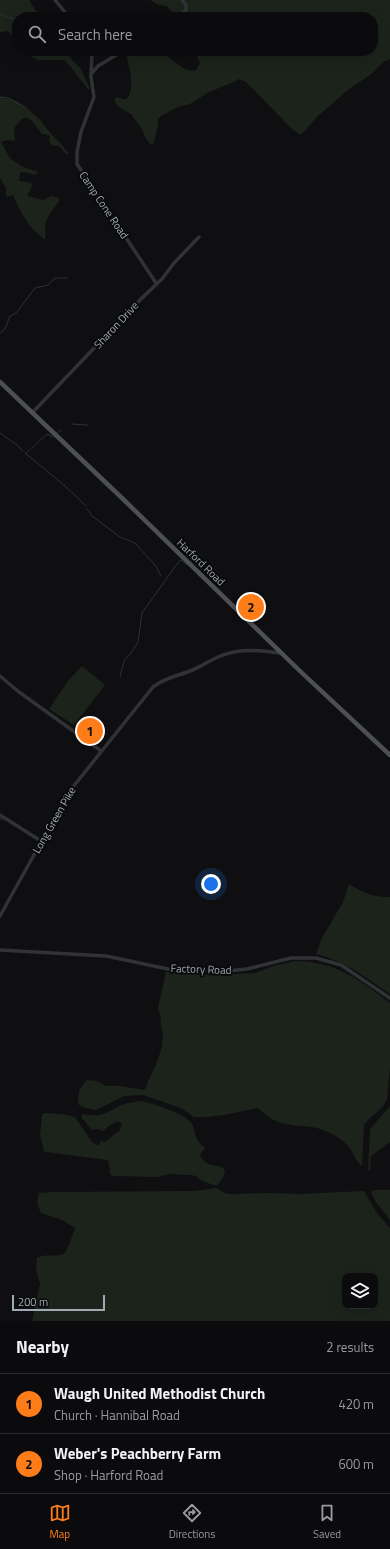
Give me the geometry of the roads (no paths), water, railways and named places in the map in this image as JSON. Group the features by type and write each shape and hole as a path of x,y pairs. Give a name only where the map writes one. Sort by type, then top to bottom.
{"main road":[{"name":"Harford Road","path":"0,382 146,521 280,652 390,755"}],"street":[{"path":"55,0 65,12"},
{"path":"182,0 186,5 186,10 184,12"},
{"name":"Camp Cone Road","path":"92,56 91,74 94,97 81,132 77,152 77,164 156,283"},
{"path":"91,74 95,68 114,56"},
{"name":"Sharon Drive","path":"32,413 164,276 174,263 199,237"},
{"name":"Long Green Pike","path":"0,916 69,792 148,692 162,681 195,669 220,656 234,652 254,650 280,652"},
{"path":"0,676 19,692 101,751"},
{"path":"0,815 41,841"},
{"name":"Factory Road","path":"0,950 106,956 168,969 228,971 247,970 291,958 310,957 328,960 341,965 390,998"}],"waterway":[{"path":"0,14 12,18"},
{"path":"0,97 8,98 23,106"},
{"path":"0,333 5,329 10,316 16,313 35,288 48,285 55,278 67,278"},
{"path":"72,424 88,425"},
{"path":"57,433 61,430"},
{"path":"0,433 23,451"},
{"path":"32,448 47,434 53,437"},
{"path":"26,453 30,449"},
{"path":"25,453 64,485 86,506"},
{"path":"87,509 92,516 120,537 135,543 155,565 161,576"},
{"path":"120,677 124,661 138,642 142,613 177,564 181,560 187,565"}],"place":[{"name":"Weber's Peachberry Farm","path":"251,607"},
{"name":"Waugh United Methodist Church","path":"90,731"}]}
